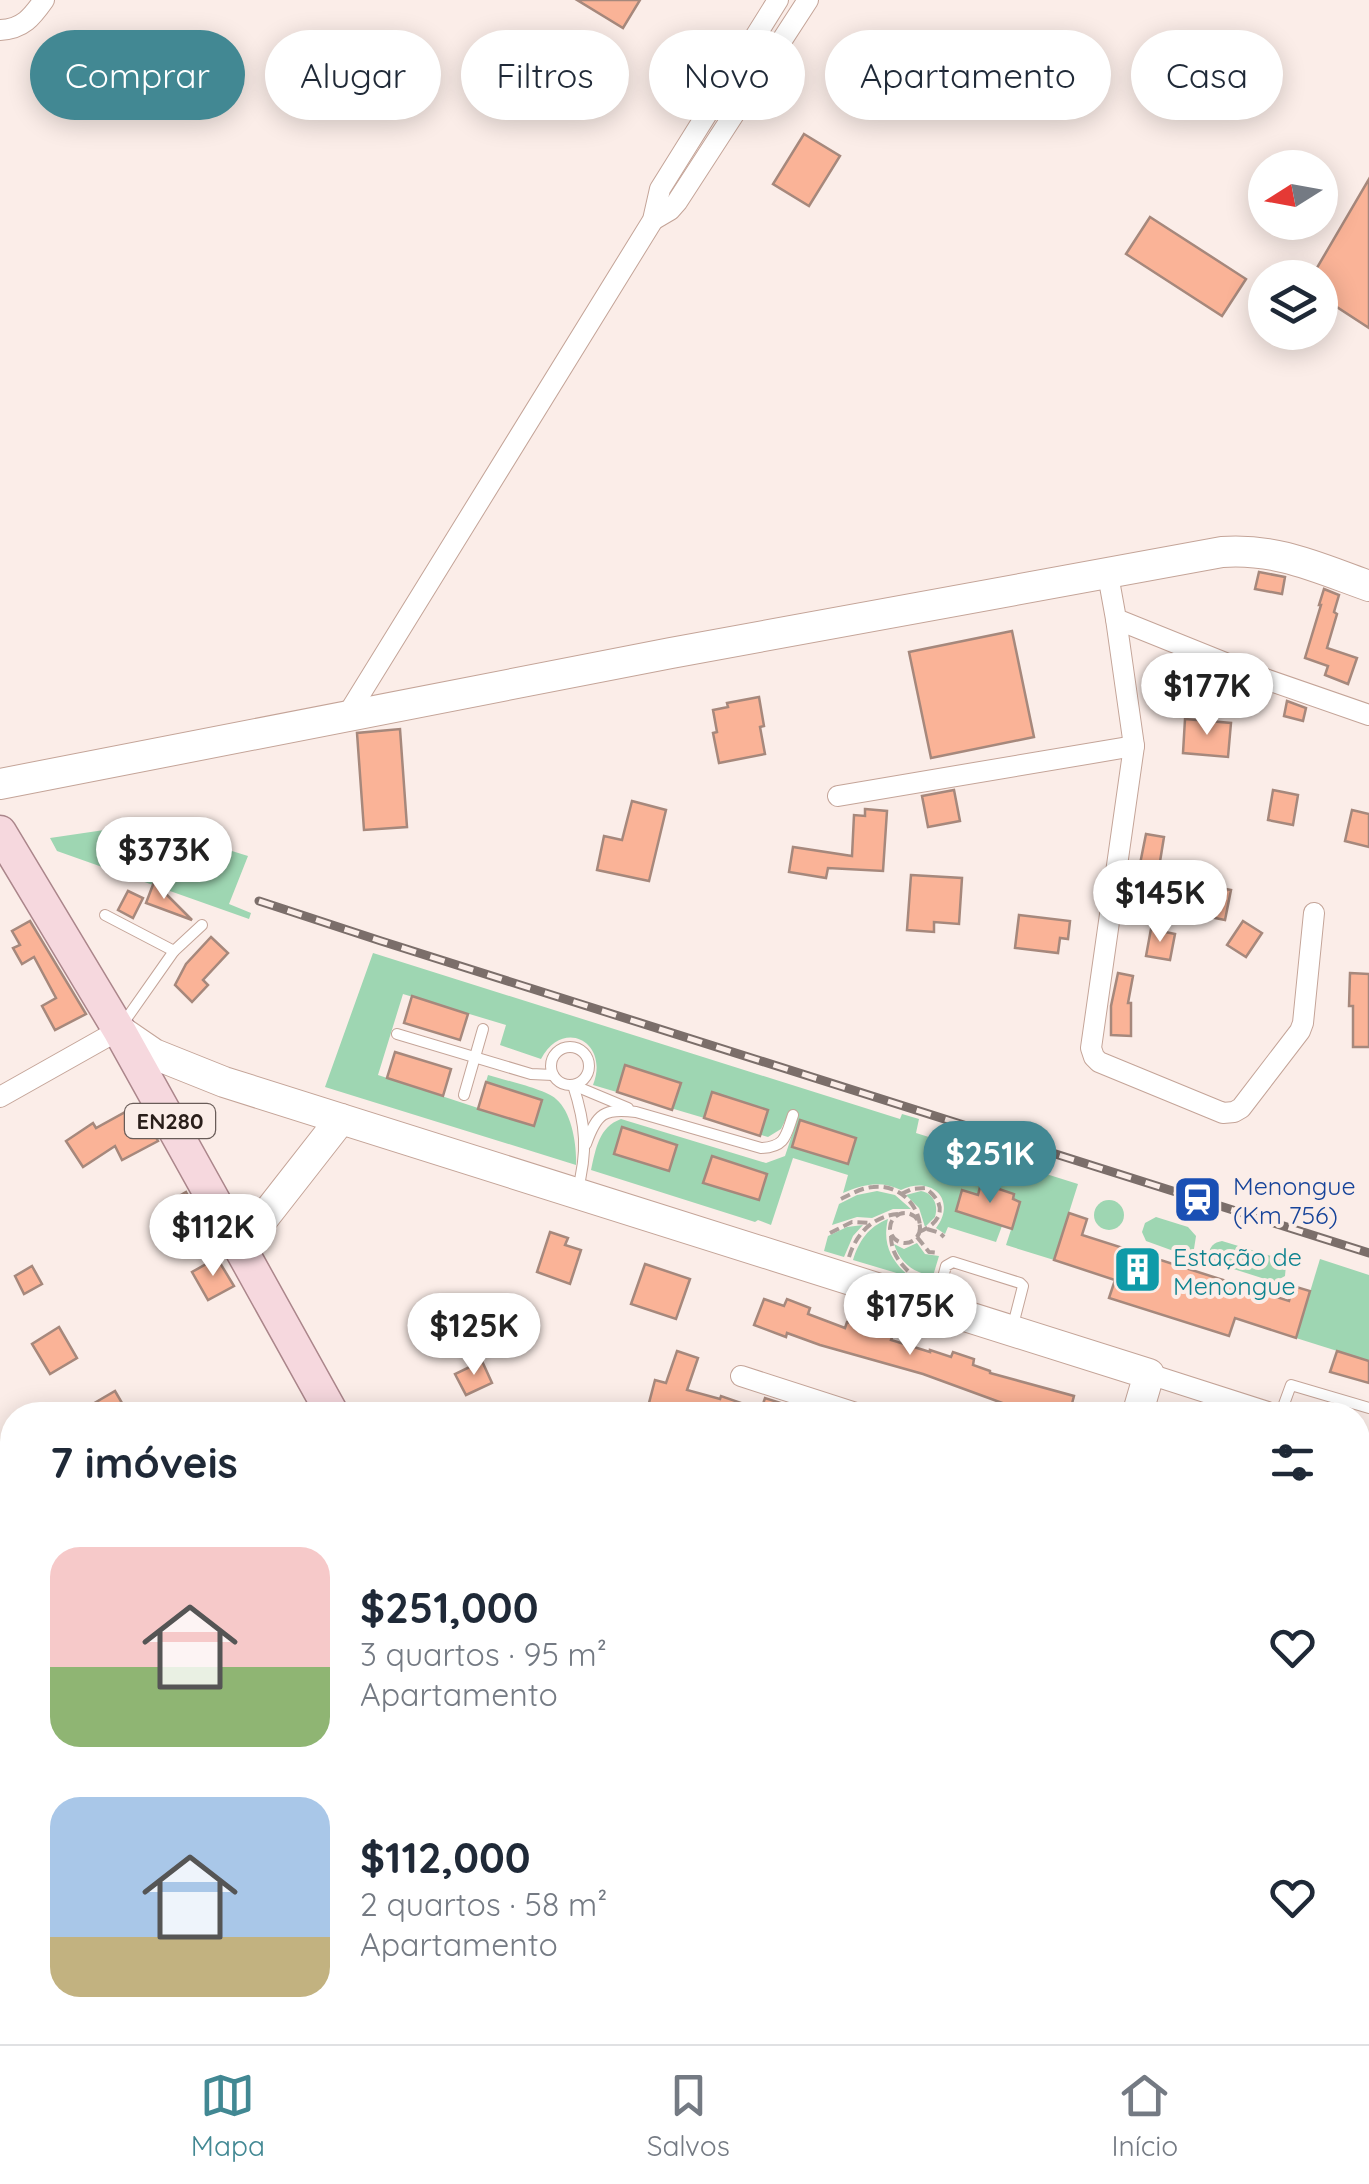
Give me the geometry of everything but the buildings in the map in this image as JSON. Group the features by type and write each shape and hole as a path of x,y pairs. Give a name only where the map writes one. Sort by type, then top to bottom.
{"main road":[{"name":"EN280","path":"0,832 119,1030 326,1402"}],"street":[{"path":"0,30 20,26 44,0"},
{"path":"346,717 652,220 660,189 778,0"},
{"path":"652,220 676,202 808,0"},
{"path":"0,784 1222,552 1280,555 1369,586"},
{"path":"1108,574 1134,746 1092,1048 1094,1057 1223,1112 1241,1108 1300,1032 1314,913"},
{"path":"1116,619 1369,715"},
{"path":"838,796 1134,746"},
{"path":"0,1097 119,1030 154,1054 224,1082 1237,1402"},
{"path":"241,1247 342,1119"},
{"path":"1141,1402 1149,1374"},
{"path":"742,1376 822,1402"}],"lane":[{"path":"104,915 174,951"},
{"path":"119,1030 174,951 202,924"},
{"path":"464,1095 484,1029"},
{"path":"398,1034 474,1059 532,1074 553,1075"},
{"path":"574,1085 584,1079 589,1068 586,1056 570,1047 558,1052 551,1062 553,1075 562,1084 574,1085 636,1112 761,1148 778,1146 783,1141 793,1115"},
{"path":"574,1085 586,1144 576,1194"},
{"path":"586,1144 602,1114 616,1110 636,1112"},
{"path":"935,1306 949,1262 1020,1283 1023,1286 1011,1331"},
{"path":"1284,1402 1291,1385 1349,1402"}],"path":[{"path":"840,1200 873,1187 901,1194 918,1213 919,1232"},
{"path":"890,1232 900,1242 910,1243 919,1232 934,1225 940,1209 932,1192 918,1188 901,1194"},
{"path":"903,1214 892,1222 892,1250 917,1277"},
{"path":"849,1259 871,1223 883,1216 903,1214 912,1215 928,1252 940,1253"},
{"path":"830,1233 852,1222 871,1223"},
{"path":"927,1229 944,1237"}],"green space":[{"path":"145,824 248,856 229,904 251,913 249,919 57,851 50,838"},
{"path":"373,953 900,1119 902,1114 919,1119 916,1133 1078,1184 1054,1260 1006,1245 1020,1202 1013,1199 1014,1194 982,1184 978,1195 962,1191 956,1211 1002,1226 996,1242 948,1227 945,1234 936,1228 944,1209 943,1200 932,1188 913,1186 901,1190 872,1184 843,1193 848,1175 793,1158 771,1225 591,1170 603,1133 621,1119 766,1163 785,1156 799,1114 790,1111 781,1129 768,1137 593,1085 595,1057 582,1040 561,1039 541,1059 500,1045 506,1025 403,994 378,1075 478,1108 488,1075 543,1092 556,1099 566,1112 576,1165 325,1087"},
{"path":"877,1191 895,1195 911,1209 893,1209 872,1218 857,1217 832,1225 839,1204"},
{"path":"921,1191 932,1197 936,1208 935,1217 925,1227 919,1208 906,1195"},
{"path":"1109,1200 1120,1204 1124,1215 1120,1226 1109,1230 1098,1226 1094,1215 1098,1204"},
{"path":"1156,1217 1188,1227 1196,1236 1194,1249 1182,1254 1146,1241 1142,1232 1145,1223"},
{"path":"888,1219 886,1236 890,1251 910,1277 853,1260 865,1235"},
{"path":"863,1225 844,1257 824,1251 828,1236"},
{"path":"1222,1241 1281,1259 1286,1265 1285,1276 1274,1282 1215,1263 1210,1250"},
{"path":"917,1243 925,1254 939,1256 933,1276 909,1266 894,1244 904,1249"},
{"path":"1320,1259 1369,1275 1369,1361 1296,1338"}],"railway":[{"path":"259,901 1369,1253"}],"place":[{"name":"Menongue (Km 756)","path":"1198,1199"},
{"name":"Estação de Menongue","path":"1138,1270"}]}
